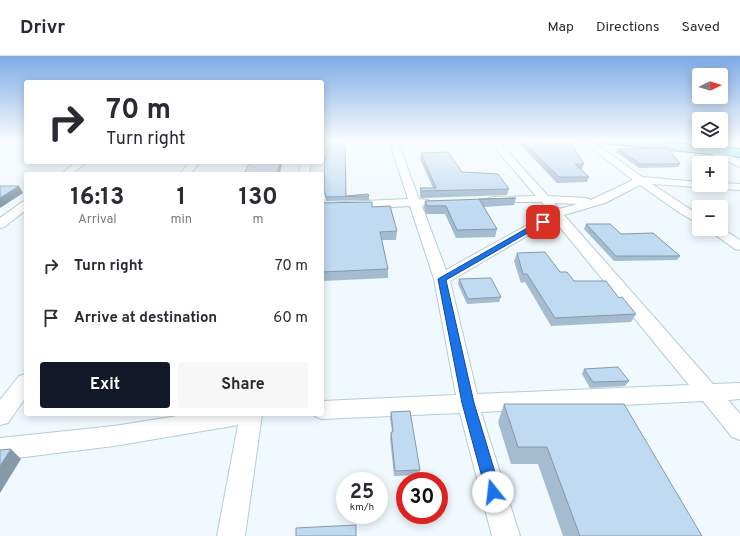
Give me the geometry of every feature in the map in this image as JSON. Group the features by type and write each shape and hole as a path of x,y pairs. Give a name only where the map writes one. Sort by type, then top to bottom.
{"street":[{"path":"401,162 442,279 468,403 506,536"},
{"path":"512,162 545,199 556,214 740,430"},
{"path":"617,162 668,201 692,216"},
{"path":"69,172 79,164"},
{"path":"187,172 193,164"},
{"path":"442,279 556,214 601,202 642,180 692,184"},
{"path":"728,187 740,188"},
{"path":"484,201 545,199 601,202"},
{"path":"324,207 438,202"},
{"path":"3,220 24,205"},
{"path":"3,220 24,217"},
{"path":"724,236 740,246"},
{"path":"0,416 24,385"},
{"path":"324,410 740,391"},
{"path":"0,449 114,436 239,416"},
{"path":"231,536 251,416"}],"building":[{"path":"325,162 345,162 346,196 368,194 369,196 326,197 324,190"},
{"path":"425,162 455,162 462,172 498,174 509,189 422,191 420,188 436,188"},
{"path":"544,162 583,162 584,164 575,164 589,177 559,177"},
{"path":"638,162 679,162 680,164 640,164"},
{"path":"249,164 280,164 278,172 245,172"},
{"path":"0,186 19,186 0,198"},
{"path":"479,199 497,229 457,230 446,206 427,206 425,201"},
{"path":"372,202 372,207 390,206 397,231 380,232 388,269 324,272 324,203"},
{"path":"586,224 610,224 621,234 653,233 680,256 616,256"},
{"path":"545,252 560,272 567,272 574,281 606,281 619,298 622,297 636,314 555,318 527,274 523,274 517,253"},
{"path":"491,278 501,297 468,299 459,279"},
{"path":"618,367 629,381 593,382 584,369"},
{"path":"504,404 624,404 702,536 580,536 547,447 518,447"},
{"path":"410,411 420,470 395,471 391,432 393,432 391,412"},
{"path":"11,449 0,466 0,450"},
{"path":"356,525 356,536 296,536 296,528"}],"route":[{"path":"493,492 468,403 442,279 543,222"}]}
